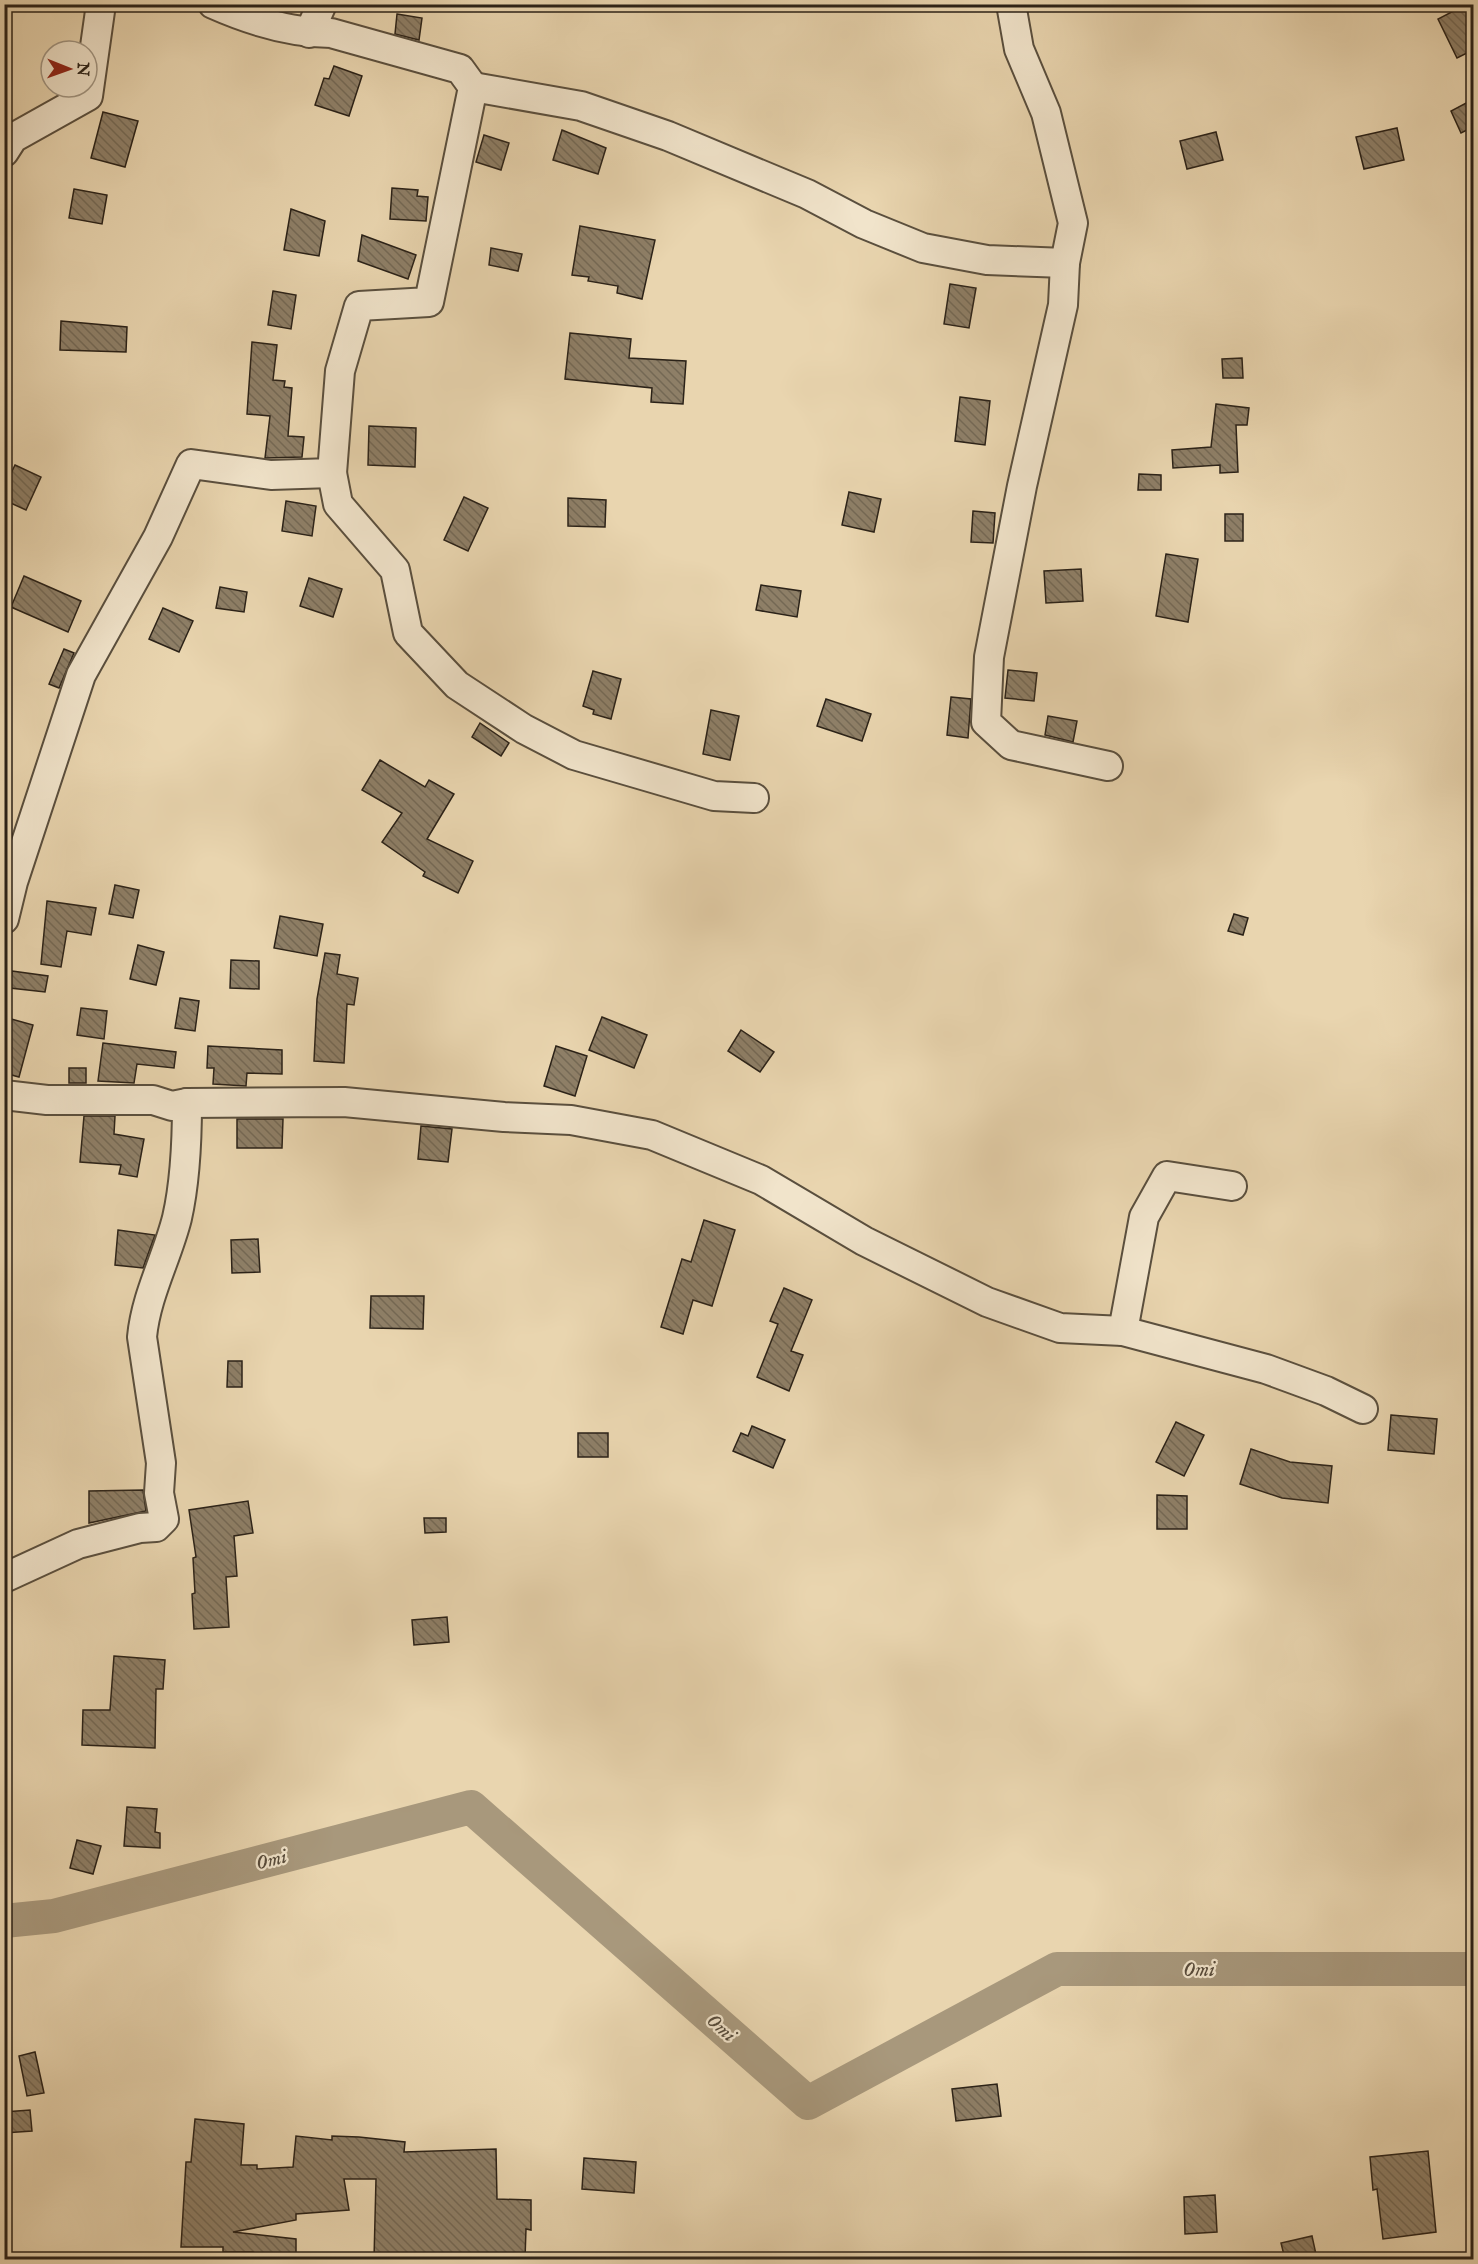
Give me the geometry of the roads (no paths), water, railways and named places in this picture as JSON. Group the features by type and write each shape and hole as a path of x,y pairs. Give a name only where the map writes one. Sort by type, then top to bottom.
{"street":[{"path":"4,152 13,138 88,96 101,4"},
{"path":"213,4 236,14 309,33 331,33 460,69 473,87 581,106 668,136 807,194 864,224 923,248 987,260 1065,263"},
{"path":"309,33 322,4"},
{"path":"1011,4 1019,49 1046,113 1073,223 1065,263 1063,305 1022,486 989,657 986,722 1011,745 1108,766"},
{"path":"473,87 429,302 359,306 340,371 332,472 338,504 395,570 408,633 457,685 524,729 574,755 714,796 754,798"},
{"path":"4,918 13,882 81,675 158,537 191,464 271,475 332,472"},
{"path":"4,1095 47,1100 153,1100 172,1106 187,1103 344,1102 504,1117 571,1120 652,1135 761,1180 864,1241 987,1302 1060,1328 1123,1330 1266,1369 1326,1391 1363,1409"},
{"path":"4,1578 78,1544 140,1528 156,1527 164,1519 159,1493 161,1463 142,1337 144,1317 177,1216 187,1129 187,1103"},
{"path":"1123,1330 1144,1217 1167,1176 1232,1186"}],"waterway":[{"name":"Omi","path":"4,1921 54,1916 471,1807 808,2103 1057,1969 1474,1969"},
{"path":"1468,1970 1474,2023"}]}
